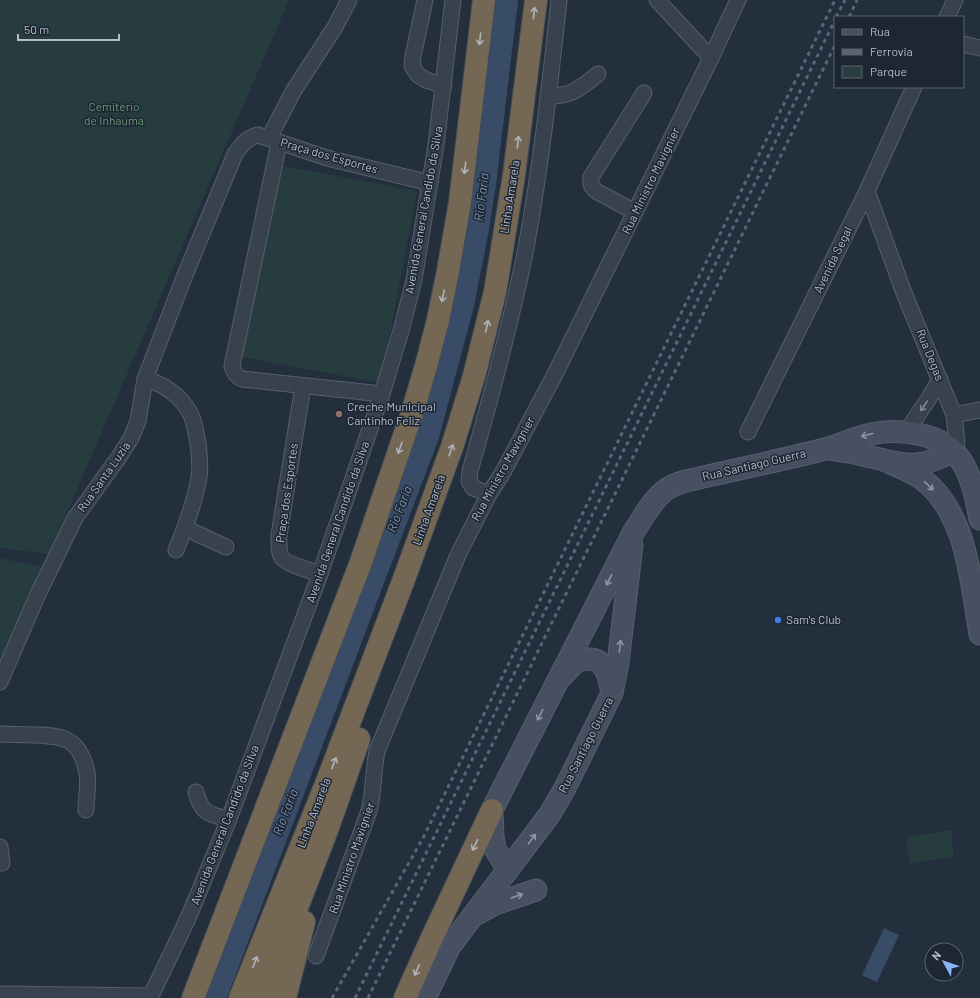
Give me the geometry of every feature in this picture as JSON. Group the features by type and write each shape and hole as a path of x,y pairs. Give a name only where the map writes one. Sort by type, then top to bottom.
{"highway":[{"path":"193,996 361,562 412,413 426,366 438,320 448,272 460,202 484,0"},
{"name":"Linha Amarela","path":"240,998 326,784 404,579 452,447 474,376 495,292 514,175 536,0"},
{"path":"262,998 327,830 388,653 404,579"},
{"path":"405,998 440,944 492,810"},
{"path":"285,998 327,830"}],"main road":[{"name":"Rua Santiago Guerra","path":"492,810 633,533 654,502 663,492 673,485 686,481 827,449 871,434 891,431 906,432 928,437 945,444 953,451"},
{"name":"Rua Santiago Guerra","path":"827,449 849,452 884,460"},
{"path":"884,460 898,464 912,465 927,463 941,458 953,451 966,468 980,519"},
{"path":"884,460 923,480 935,491 948,508 956,522 976,580 980,634"},
{"name":"Rua Santiago Guerra","path":"425,998 440,944 472,916 550,814 566,786 612,693 618,663 633,533"},
{"path":"558,680 577,662 586,659 595,660 603,665 607,672 612,693"},
{"path":"492,810 493,837 496,850 508,870"},
{"path":"472,916 495,904 536,890"}],"street":[{"path":"349,0 336,27 294,90 274,141 232,366 237,377 242,379 382,394"},
{"path":"425,0 412,56 412,66 418,75 426,80 444,86"},
{"name":"Avenida General Candido da Silva","path":"150,997 189,916 229,819 320,574 382,394 401,332 414,280 430,183 444,86 453,0"},
{"path":"489,494 473,488 469,481 470,471 496,379 526,248 541,156 559,0"},
{"path":"656,0 711,58"},
{"name":"Rua Ministro Mavignier","path":"316,956 369,811 373,797 374,767 377,751 458,555 489,494 502,474 550,383 711,58 738,0"},
{"path":"947,16 955,0"},
{"path":"964,44 980,48"},
{"path":"548,96 561,96 570,93 580,88 598,74"},
{"name":"Avenida Segal","path":"748,432 867,191 914,88"},
{"path":"635,212 596,191 590,182 591,177 644,93"},
{"name":"Praça dos Esportes","path":"235,154 242,144 250,137 258,135 327,158 430,183"},
{"name":"Rua Santa Luzia","path":"0,682 44,581 75,518 131,438 138,421 145,379 185,275 235,154"},
{"name":"Rua Degas","path":"867,191 904,293 954,415 957,442 953,451"},
{"path":"145,379 156,382 168,389 180,400 191,414 196,431 200,456 199,475 194,499 176,550"},
{"path":"906,432 940,379"},
{"name":"Praça dos Esportes","path":"303,386 279,535 279,546 281,557 286,562 320,574"},
{"path":"954,415 980,410"},
{"path":"185,528 226,547"},
{"path":"0,734 50,736 67,740 75,746 82,756 87,774 86,810"},
{"path":"196,792 200,806 205,811 212,815 229,819"},
{"path":"0,847 2,863"},
{"path":"0,994 150,997"}],"green space":[{"name":"Cemitério de Inhaúma","path":"0,0 289,0 49,554 0,548"},
{"path":"278,165 417,191 381,383 242,357"},
{"path":"0,558 41,567 0,663"},
{"path":"951,830 954,857 910,863 906,837"}],"water":[{"path":"884,928 899,935 877,982 862,975"}],"waterway":[{"name":"Rio Faria","path":"214,998 427,436 462,305 476,234 484,184 506,0"}],"railway":[{"path":"332,998 423,838 835,0"},
{"path":"837,16 845,0"},
{"path":"849,16 857,0"},
{"path":"355,998 834,22"},
{"path":"368,998 834,47"}],"place":[{"name":"Creche Municipal Cantinho Feliz","path":"339,414"},
{"name":"Sam's Club","path":"778,620"}]}
